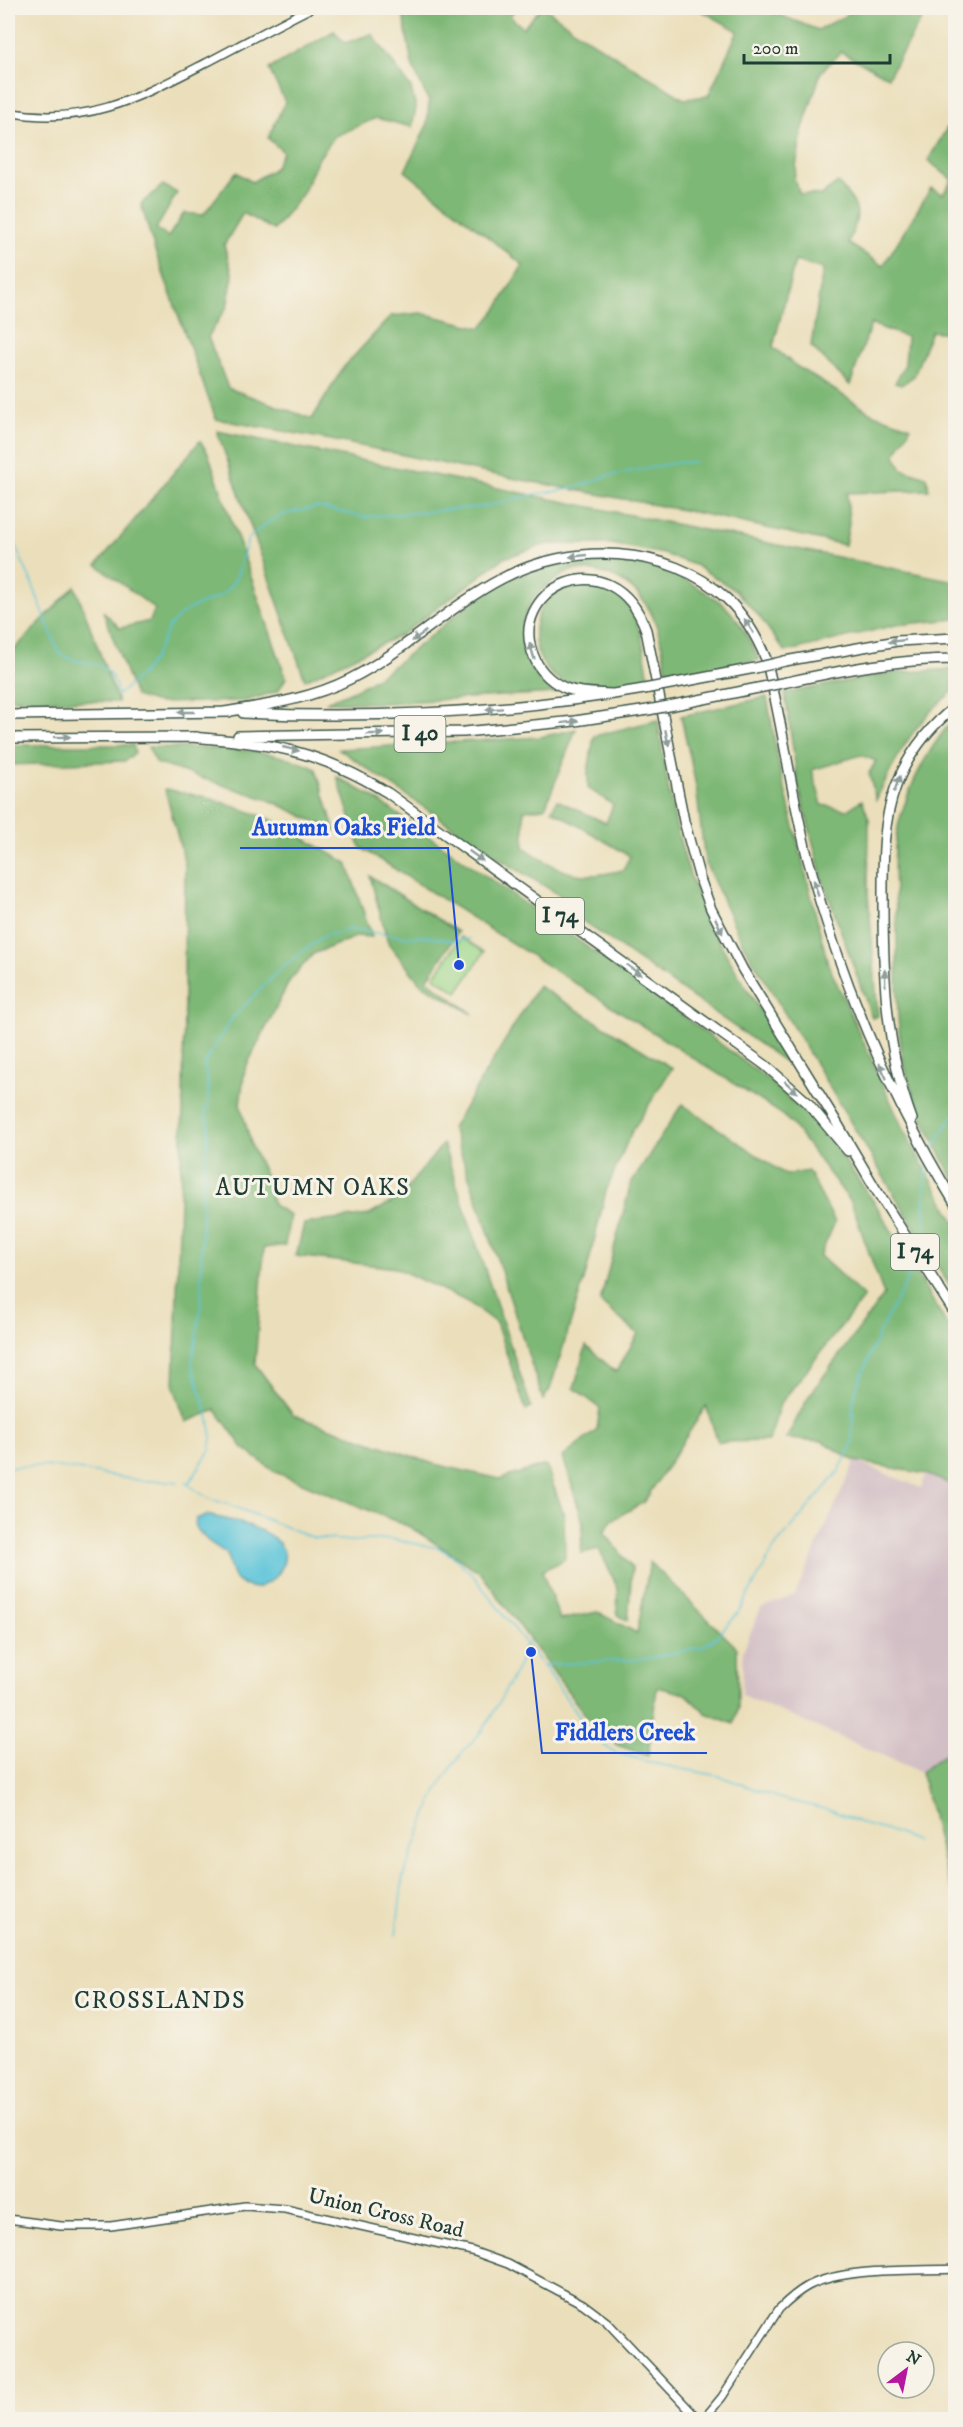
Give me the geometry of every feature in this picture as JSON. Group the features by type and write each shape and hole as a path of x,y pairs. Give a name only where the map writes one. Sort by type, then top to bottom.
{"highway":[{"name":"I 74","path":"224,712 300,698 348,680 392,655 490,585 517,571 549,561 581,555 633,556 665,564 704,581 737,610 753,632 766,659 808,858 838,960 877,1058 899,1105 956,1205"},
{"path":"614,694 567,689 548,677 536,662 529,635 532,617 545,596 558,586 581,579 604,581 619,590 637,610 646,630 689,842 711,909 743,970 875,1188"},
{"name":"I 40","path":"8,715 224,712 281,715 444,712 524,707 644,689 897,641 956,638"},
{"name":"I 40","path":"8,738 464,732 554,724 648,710 861,667 898,662 956,659"},
{"path":"939,1178 908,1107 891,1036 885,980 884,850 891,801 904,768 928,731 956,706"},
{"name":"I 74","path":"191,737 257,743 300,752 341,767 388,793 771,1071 823,1120 875,1188 956,1315"}],"main road":[{"path":"8,112 39,116 84,114 134,100 310,8"},
{"path":"937,8 956,13"},
{"name":"Union Cross Road","path":"8,2218 61,2226 111,2226 245,2206 285,2209 472,2251 507,2263 583,2304 607,2322 701,2420"},
{"path":"701,2420 722,2397 779,2309 790,2298 810,2285 840,2276 866,2273 956,2269"}],"shaded area":[{"path":"855,1461 921,1488 926,1474 955,1486 955,1751 947,1752 921,1772 742,1695 743,1651 761,1608 795,1595"}],"green space":[{"path":"402,8 516,8 510,16 523,28 541,8 545,8 580,34 684,99 708,96 738,31 697,8 762,8 818,30 845,16 851,8 915,8 926,11 888,77 841,52 821,72 802,131 794,179 800,194 821,195 838,183 855,205 857,217 848,243 883,266 931,188 943,194 952,180 928,160 947,128 955,132 955,331 950,333 931,331 914,376 901,385 895,383 905,364 907,337 871,324 850,385 811,346 823,269 795,261 773,347 796,366 871,413 911,427 895,455 902,469 927,477 929,490 847,493 849,523 845,545 698,513 216,419 155,251 141,204 163,185 177,193 156,229 168,237 184,213 203,215 236,172 252,182 274,169 283,152 268,138 285,102 269,69 334,31 345,43 372,34 411,88 416,108 412,127 376,118 335,136 318,159 303,193 274,230 243,213 224,245 233,276 227,307 208,337 228,388 312,419 343,368 391,316 421,313 481,328 496,310 523,265 405,171 427,125 429,102 412,65"},
{"path":"217,431 955,581 955,619 896,625 785,652 759,616 735,590 697,566 664,554 611,544 547,544 504,558 401,635 305,680"},
{"path":"200,441 208,453 286,678 278,691 246,701 157,703 135,696 103,611 120,628 150,621 155,609 97,565"},
{"path":"608,559 661,569 684,579 718,600 741,626 759,660 668,675 656,624 649,609 637,593 613,577 595,571 573,570 552,582 538,594 528,607 523,622 522,637 531,667 554,693 384,703 326,702 363,686 388,670 483,594 504,582 547,566"},
{"path":"577,583 598,586 625,602 639,627 649,679 608,686 577,686 555,677 546,668 536,645 536,620 541,608 552,595"},
{"path":"75,586 118,702 8,699 8,656"},
{"path":"955,669 955,690 928,714 908,739 876,800 869,773 876,761 861,755 812,770 822,805 847,810 862,800 869,819 868,893 878,1016 872,1018 822,878 798,784 785,693 891,673"},
{"path":"767,697 779,766 828,964 904,1131 955,1222 955,1295 743,944 705,862 696,786 681,716"},
{"path":"955,717 955,1182 922,1116 911,1088 903,1057 897,1005 894,857 898,827 906,799 924,762"},
{"path":"658,720 675,821 698,895 717,938 791,1066 574,915 560,895 501,860 339,749 540,737 576,729 545,808 524,810 524,847 559,869 570,873 607,874 623,870 630,856 552,810 557,800 606,823 613,805 588,788 588,772 594,736"},
{"path":"8,745 133,745 135,753 125,761 8,765"},
{"path":"148,747 234,749 277,755 316,769 335,831 269,800 156,763"},
{"path":"337,777 373,797 643,986 770,1081 823,1130 876,1205 955,1338 955,1486 926,1474 855,1461 822,1441 786,1439 809,1396 884,1295 851,1202 791,1123 777,1111 360,847"},
{"path":"165,789 210,798 270,819 347,863 372,937 358,936 313,954 290,980 245,1069 240,1104 252,1147 268,1181 273,1205 290,1215 285,1245 264,1248 255,1364 293,1415 434,1464 500,1479 546,1465 564,1515 565,1559 542,1571 560,1620 597,1612 637,1633 650,1562 737,1648 738,1708 734,1724 706,1713 686,1694 657,1687 648,1756 617,1745 594,1727 480,1572 410,1527 275,1472 243,1448 216,1410 186,1422 174,1387 183,1105 185,864"},
{"path":"370,876 458,932 427,980 473,1014 420,983 388,943"},
{"path":"461,937 484,952 458,992 434,977"},
{"path":"538,986 672,1068 631,1133 606,1191 587,1270 550,1389 543,1400 452,1128"},
{"path":"682,1104 786,1175 808,1171 835,1222 820,1256 864,1297 780,1404 769,1441 718,1442 706,1406 644,1502 612,1520 604,1532 632,1568 628,1621 617,1614 618,1589 599,1549 581,1553 583,1522 563,1457 597,1430 600,1408 574,1388 586,1346 616,1372 638,1334 600,1302 631,1183"},
{"path":"443,1144 531,1407 526,1410 496,1323 468,1302 396,1268 296,1256 304,1224 369,1215 399,1198"},
{"path":"956,1751 955,1895 947,1877 921,1772 947,1752"}],"water":[{"path":"206,1515 257,1529 279,1543 284,1553 283,1564 276,1576 257,1588 237,1582 227,1554 208,1541 195,1527 196,1519"}],"waterway":[{"path":"8,276 8,287"},
{"path":"118,695 141,675 153,660 169,627 180,615 220,596 230,587 237,576 248,539 267,523 285,514 317,507 364,517 482,507 536,494 571,489 607,476 674,463 695,462"},
{"path":"8,530 30,578 58,651 76,661 101,666 108,671 118,694"},
{"path":"189,1483 210,1450 212,1438 209,1419 192,1364 201,1307 202,1189 209,1126 205,1113 208,1106 208,1084 204,1065 208,1057 231,1020 243,1007 282,967 322,937 351,929 405,937 424,936 453,941 470,939"},
{"path":"931,1155 942,1132 956,1113"},
{"path":"919,1249 925,1231 927,1165"},
{"path":"543,1665 645,1659 701,1647 712,1641 738,1613 775,1547 839,1471 852,1444 853,1403 857,1387 879,1333 908,1278 915,1259"},
{"path":"8,1468 56,1467 136,1480 178,1482"},
{"path":"186,1483 209,1499 314,1538 352,1541 390,1539 439,1548 453,1556 471,1573 548,1672 588,1729 605,1746 615,1752 652,1763 719,1776 779,1798 833,1811 866,1825 916,1841"},
{"path":"396,1935 403,1877 431,1803 444,1778 465,1749 483,1730 492,1715 519,1665 525,1644"},
{"path":"939,1837 956,1832"}],"place":[{"name":"Autumn Oaks Field","path":"459,965"},
{"name":"Fiddlers Creek","path":"531,1652"}],"district":[{"name":"AUTUMN OAKS","path":"313,1188"},
{"name":"CROSSLANDS","path":"160,2001"}]}
